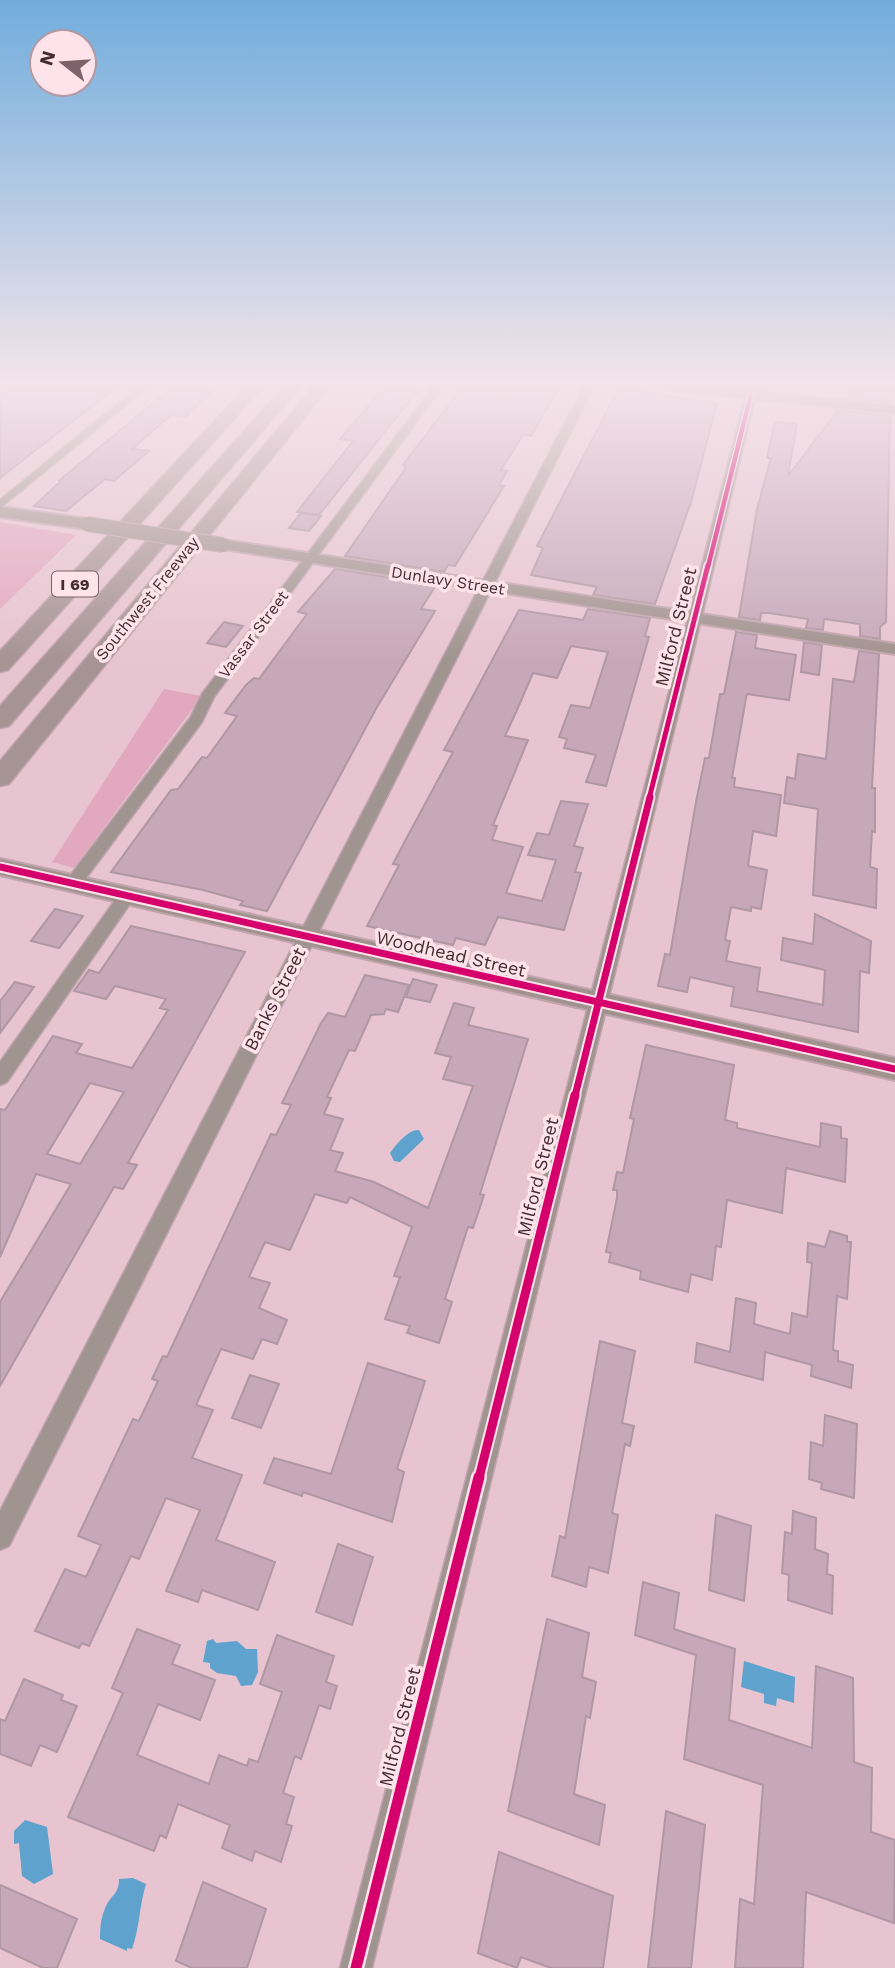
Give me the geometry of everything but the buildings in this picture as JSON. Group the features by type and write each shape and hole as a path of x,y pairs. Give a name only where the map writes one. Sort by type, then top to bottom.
{"highway":[{"name":"I 69","path":"0,665 171,478"},
{"path":"0,721 213,478"},
{"name":"Southwest Freeway","path":"0,778 246,478"},
{"path":"0,699 128,545 149,502"},
{"path":"0,732 120,600 173,565"}],"street":[{"path":"0,505 33,478"},
{"name":"Vassar Street","path":"72,884 197,719 206,697 370,478"},
{"name":"Banks Street","path":"0,1537 542,478"},
{"name":"Milford Street","path":"356,1968 730,478"},
{"name":"Dunlavy Street","path":"0,512 895,649"},
{"name":"Woodhead Street","path":"0,867 895,1069"},
{"path":"0,1077 126,897"}],"shaded area":[{"path":"0,522 76,535 0,609"},
{"path":"164,689 202,696 74,868 52,862"}],"water":[{"path":"419,1130 424,1139 400,1162 394,1161 390,1153 406,1135"},
{"path":"213,1639 216,1643 237,1641 246,1649 257,1649 258,1672 252,1685 241,1686 236,1676 217,1673 210,1668 210,1663 203,1662 207,1641"},
{"path":"744,1661 795,1677 794,1703 777,1698 776,1706 764,1703 764,1694 741,1687"},
{"path":"25,1820 47,1827 53,1874 34,1884 22,1876 19,1843 14,1844 14,1831"},
{"path":"133,1878 146,1884 135,1941 132,1949 127,1948 127,1951 100,1939 100,1930 105,1908 117,1890 119,1879"}],"cycle path":[{"path":"356,1968 730,478"},
{"path":"0,867 895,1069"}]}
